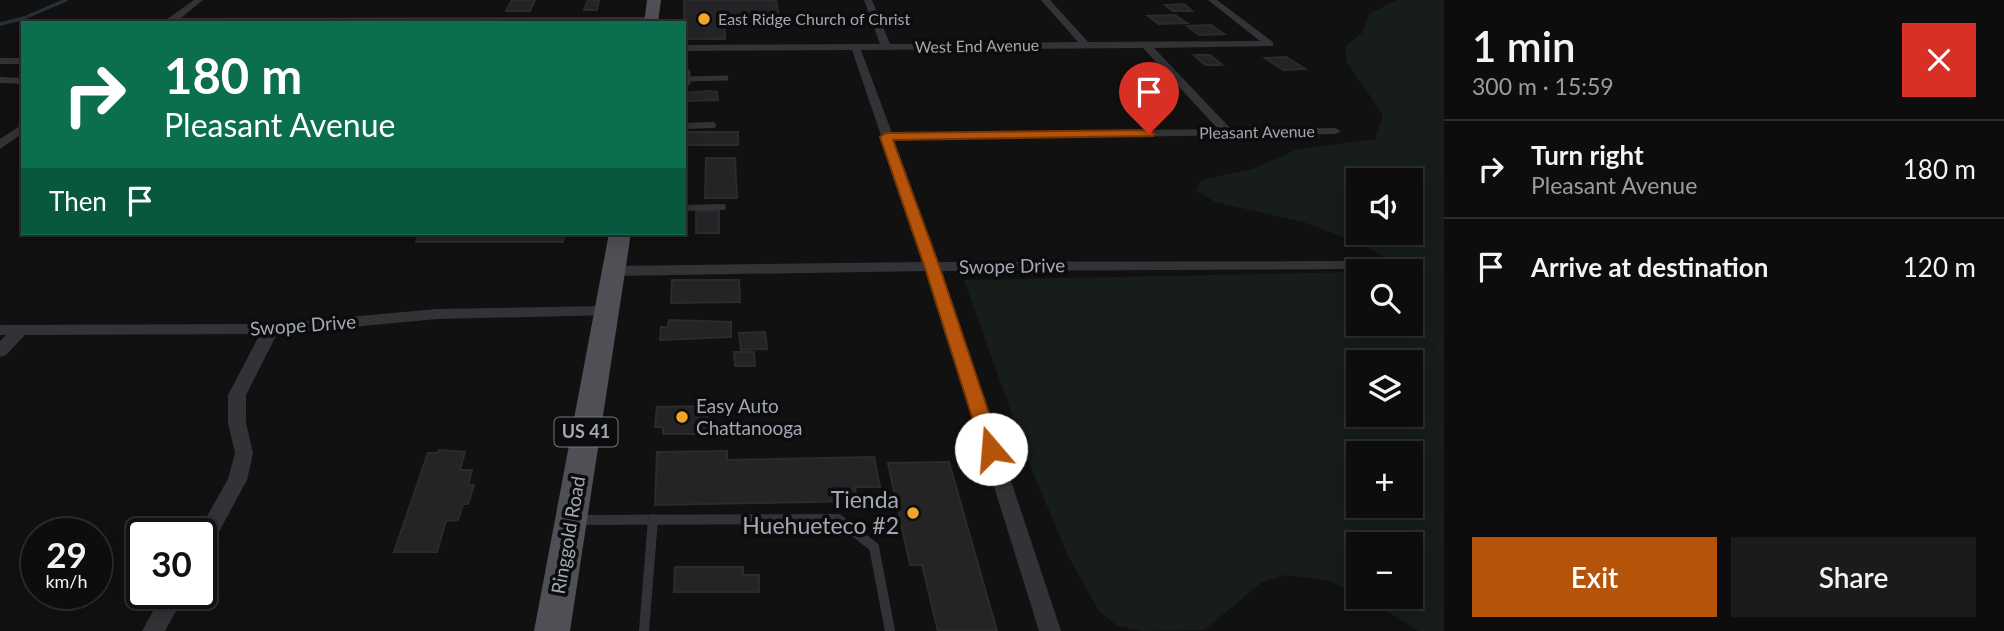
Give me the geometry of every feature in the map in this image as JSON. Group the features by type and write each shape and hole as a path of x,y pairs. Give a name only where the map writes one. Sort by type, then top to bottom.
{"main road":[{"path":"651,21 654,0"},
{"name":"Ringgold Road","path":"552,631 621,235"}],"street":[{"path":"170,21 199,0"},
{"path":"868,0 886,47"},
{"path":"1045,0 1085,45"},
{"name":"West End Avenue","path":"686,48 1270,44 1212,0"},
{"path":"1146,45 1228,133"},
{"path":"856,48 933,268 1050,631"},
{"path":"0,61 21,61"},
{"path":"0,80 21,80"},
{"path":"0,128 21,128"},
{"path":"0,144 21,129"},
{"name":"Pleasant Avenue","path":"886,137 1335,131"},
{"path":"0,144 21,144"},
{"name":"Swope Drive","path":"616,271 1104,264 1346,265"},
{"name":"Swope Drive","path":"0,330 271,328 438,314 607,311"},
{"path":"216,518 237,480 244,453 237,424 237,395 271,328"},
{"path":"0,351 21,330"},
{"path":"153,631 166,609"}],"lane":[{"path":"686,82 726,78"},
{"path":"686,126 713,125"},
{"path":"686,208 723,207"},
{"path":"644,631 653,519"},
{"path":"571,520 838,519 874,547 890,631"}],"shaded area":[{"path":"1397,0 1444,0 1444,631 1418,631 1384,609 1423,609 1423,532 1346,532 1346,589 1327,580 1286,575 1261,583 1204,630 1142,631 1118,626 1099,611 1068,556 1032,470 964,280 1346,272 1346,336 1423,336 1423,259 1386,259 1362,245 1423,245 1423,168 1346,168 1346,238 1303,222 1215,202 1196,190 1202,180 1252,169 1298,149 1375,139 1383,115 1346,61 1346,46 1363,32 1369,14"}],"building":[{"path":"512,0 535,0 530,11 506,11"},
{"path":"588,0 599,0 597,10 584,10"},
{"name":"East Ridge Church of Christ","path":"684,0 776,0 779,16 724,16 725,39 686,39"},
{"path":"1184,4 1192,11 1173,11 1165,5"},
{"path":"1175,15 1187,23 1159,24 1148,16"},
{"path":"1211,25 1224,34 1199,35 1187,26"},
{"path":"1194,55 1210,55 1222,65 1205,65"},
{"path":"1286,57 1305,69 1283,70 1265,58"},
{"path":"717,92 718,100 686,101 686,93"},
{"path":"738,132 738,145 687,145 686,133"},
{"path":"706,158 735,158 737,198 705,198"},
{"path":"696,211 719,211 719,233 696,233"},
{"path":"418,235 565,235 563,242 416,242"},
{"path":"672,280 739,280 740,302 671,303"},
{"path":"669,320 731,322 731,337 660,340 661,327 668,327"},
{"path":"765,332 767,349 741,350 739,333"},
{"path":"734,352 754,352 755,366 735,366"},
{"name":"Easy Auto Chattanooga","path":"707,406 708,434 663,434 663,427 655,427 657,407"},
{"path":"439,450 465,452 460,470 472,470 468,485 474,485 468,504 463,504 458,520 446,521 437,552 394,552 428,453 438,453"},
{"path":"727,451 727,460 874,457 880,487 855,487 857,501 655,505 657,452"},
{"path":"949,462 997,631 938,631 922,565 910,565 888,463"},
{"path":"675,567 743,567 743,575 759,575 759,592 674,592"}],"waterway":[{"path":"0,24 24,18 66,0"}],"place":[{"name":"East Ridge Church of Christ","path":"704,19"},
{"name":"Easy Auto Chattanooga","path":"682,417"},
{"name":"Tienda Huehueteco #2","path":"913,513"}],"route":[{"path":"991,449 933,268 886,137 1149,134"}]}
